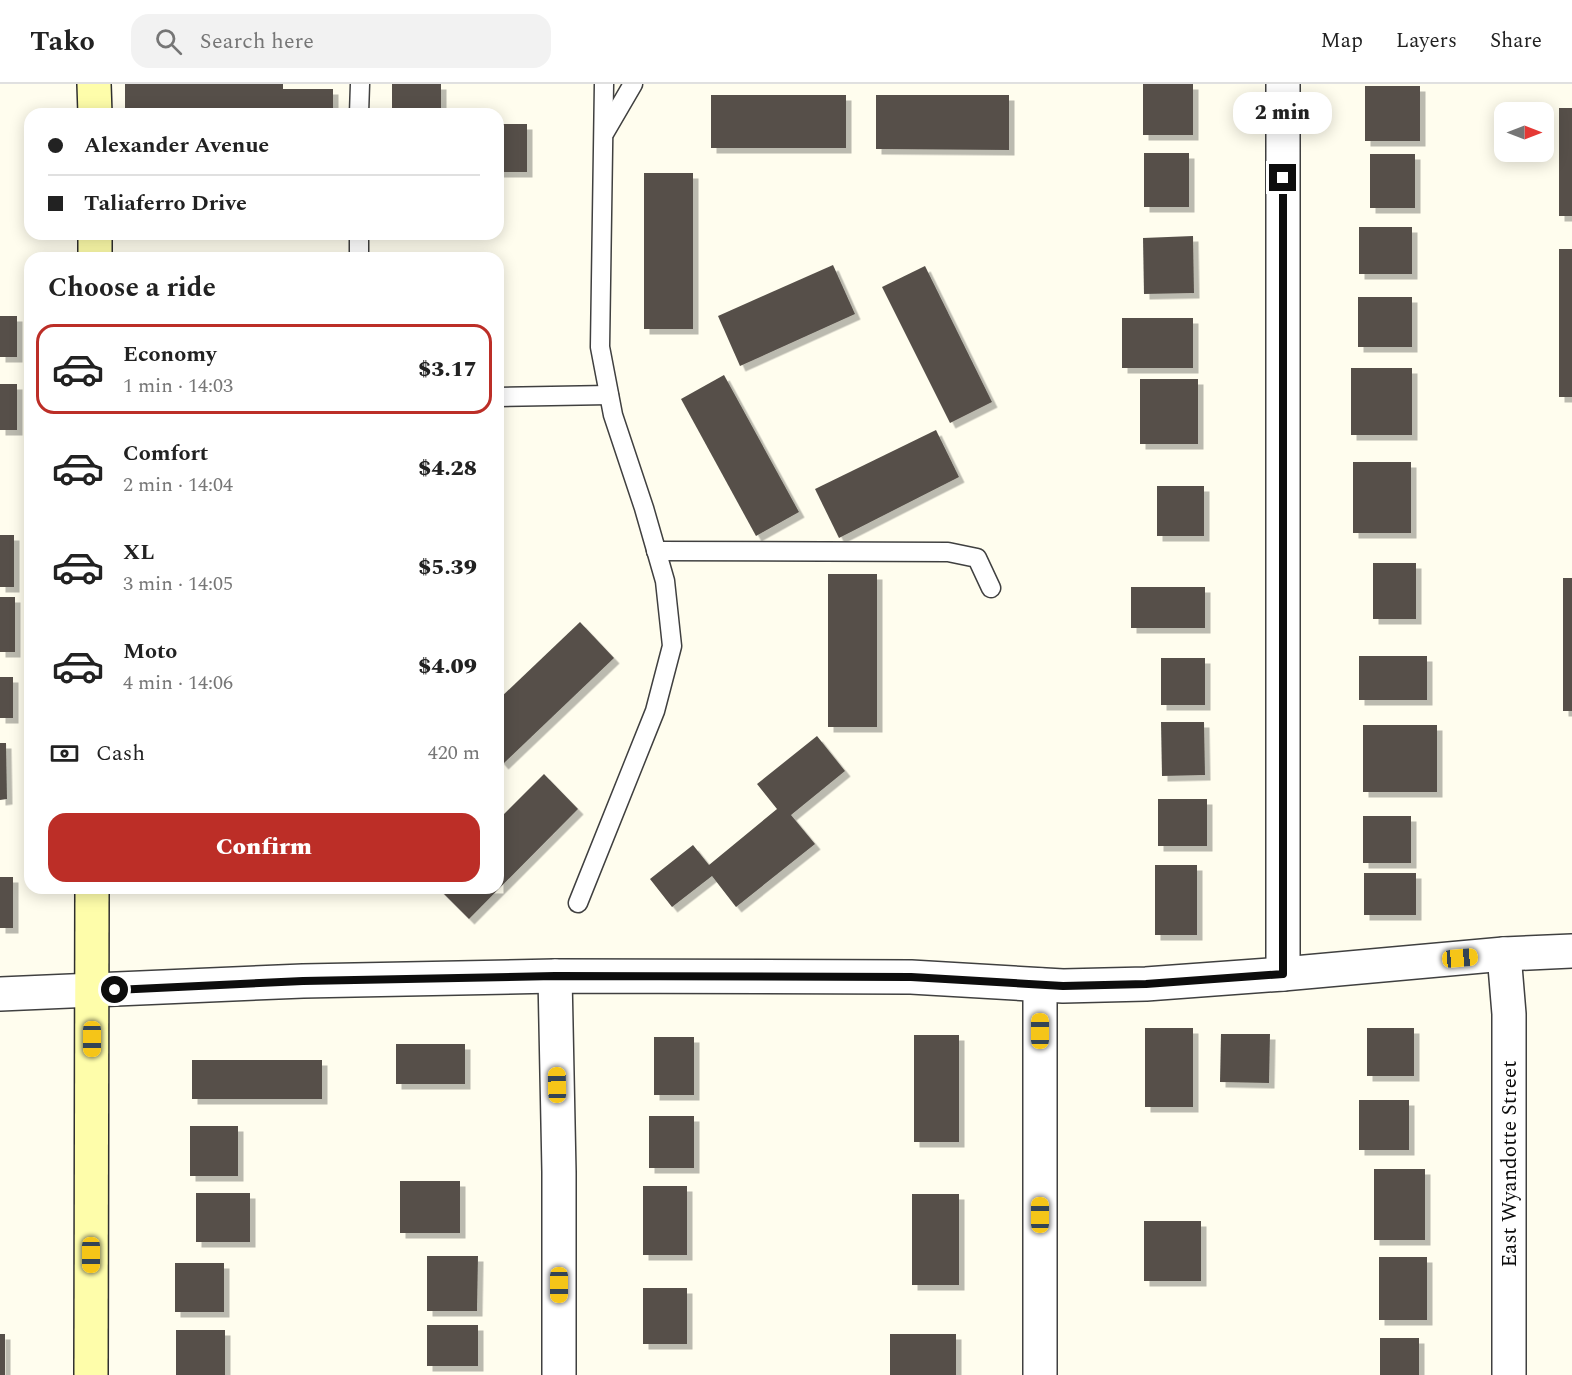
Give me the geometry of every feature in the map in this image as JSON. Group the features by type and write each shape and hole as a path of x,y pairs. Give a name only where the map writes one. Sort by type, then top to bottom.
{"street":[{"path":"94,84 94,108"},
{"path":"1283,84 1283,974"},
{"path":"91,1375 92,894"},
{"path":"0,994 303,981 555,976 911,977 1040,985 1146,984 1504,954 1572,951"},
{"name":"East Wyandotte Street","path":"1504,954 1509,1014 1509,1375"},
{"path":"555,976 559,1172 559,1375"},
{"path":"1040,985 1040,1375"}],"lane":[{"path":"359,108 360,84"},
{"path":"578,903 656,711 672,646 665,581 613,415 600,347 604,84"},
{"path":"603,136 633,84"},
{"path":"504,397 609,395"},
{"path":"657,551 948,552 977,558 991,588"}],"building":[{"path":"125,84 283,84 283,89 333,89 333,108 125,108"},
{"path":"392,84 441,84 441,108 392,108"},
{"path":"1143,84 1193,84 1193,135 1143,135"},
{"path":"1365,86 1420,86 1420,141 1365,141"},
{"path":"711,95 846,95 846,148 711,148"},
{"path":"876,95 1009,95 1009,150 876,149"},
{"path":"1559,108 1572,108 1572,216 1559,216"},
{"path":"504,124 527,124 527,172 504,172"},
{"path":"1144,153 1189,153 1189,207 1144,207"},
{"path":"1370,154 1415,154 1415,208 1370,208"},
{"path":"644,173 693,173 693,329 644,329"},
{"path":"1359,227 1412,227 1412,274 1359,274"},
{"path":"1193,236 1194,293 1144,294 1143,238"},
{"path":"1559,249 1572,249 1572,397 1559,397"},
{"path":"833,265 855,314 740,366 718,316"},
{"path":"925,266 992,402 950,423 882,287"},
{"path":"1358,297 1412,297 1412,347 1358,347"},
{"path":"0,316 17,316 17,357 0,357"},
{"path":"1122,318 1193,318 1193,368 1122,368"},
{"path":"1351,368 1412,368 1412,435 1351,435"},
{"path":"724,375 799,512 756,536 681,399"},
{"path":"1140,379 1198,379 1198,444 1140,444"},
{"path":"0,384 17,384 17,430 0,430"},
{"path":"936,430 959,477 839,538 815,489"},
{"path":"1353,462 1411,462 1411,533 1353,533"},
{"path":"1157,486 1204,486 1204,536 1157,536"},
{"path":"0,535 14,535 14,587 0,587"},
{"path":"1373,563 1416,563 1416,619 1373,619"},
{"path":"828,574 877,574 877,727 828,727"},
{"path":"1563,578 1572,578 1572,711 1563,711"},
{"path":"1131,587 1205,587 1205,628 1131,628"},
{"path":"0,597 15,597 15,652 0,652"},
{"path":"580,622 614,658 504,763 504,694"},
{"path":"1359,656 1427,656 1427,700 1359,700"},
{"path":"1161,658 1205,658 1205,705 1161,705"},
{"path":"0,677 13,677 13,718 0,718"},
{"path":"1161,722 1204,722 1205,775 1162,776"},
{"path":"1363,725 1437,725 1437,792 1363,792"},
{"path":"817,736 845,771 791,815 815,844 736,907 712,876 672,907 650,879 693,845 709,865 777,809 757,784"},
{"path":"0,743 6,743 7,799 0,800"},
{"path":"544,774 578,809 504,884 504,814"},
{"path":"1158,799 1207,799 1207,846 1158,846"},
{"path":"1363,816 1411,816 1411,863 1363,863"},
{"path":"1155,865 1197,865 1197,935 1155,935"},
{"path":"1364,873 1416,873 1416,915 1364,915"},
{"path":"0,877 13,877 13,928 0,928"},
{"path":"444,894 494,894 469,919"},
{"path":"1145,1028 1193,1028 1193,1107 1145,1107"},
{"path":"1367,1028 1414,1028 1414,1076 1367,1076"},
{"path":"1221,1034 1270,1034 1269,1083 1220,1082"},
{"path":"914,1035 959,1035 959,1142 914,1142"},
{"path":"654,1037 694,1037 694,1095 654,1095"},
{"path":"396,1044 465,1044 465,1084 396,1084"},
{"path":"192,1060 322,1060 322,1099 192,1099"},
{"path":"1359,1100 1409,1100 1409,1150 1359,1150"},
{"path":"649,1116 694,1116 694,1168 649,1168"},
{"path":"190,1126 238,1126 238,1176 190,1176"},
{"path":"1374,1169 1425,1169 1425,1240 1374,1240"},
{"path":"400,1181 460,1181 460,1233 400,1233"},
{"path":"643,1186 687,1186 687,1255 643,1255"},
{"path":"196,1193 250,1193 250,1242 196,1242"},
{"path":"912,1194 959,1194 959,1285 912,1285"},
{"path":"1144,1221 1201,1221 1201,1281 1144,1281"},
{"path":"427,1256 478,1256 477,1311 427,1311"},
{"path":"1379,1257 1427,1257 1427,1320 1379,1320"},
{"path":"175,1263 224,1263 224,1312 175,1312"},
{"path":"643,1288 687,1288 687,1344 643,1344"},
{"path":"427,1325 478,1325 478,1366 427,1366"},
{"path":"176,1330 225,1330 225,1375 176,1375"},
{"path":"0,1334 5,1334 5,1375 0,1375"},
{"path":"890,1334 956,1334 956,1375 890,1375"},
{"path":"1380,1338 1419,1338 1419,1375 1380,1375"}],"route":[{"path":"115,990 303,981 555,976 911,977 1063,986 1146,984 1283,974 1283,178"}]}
